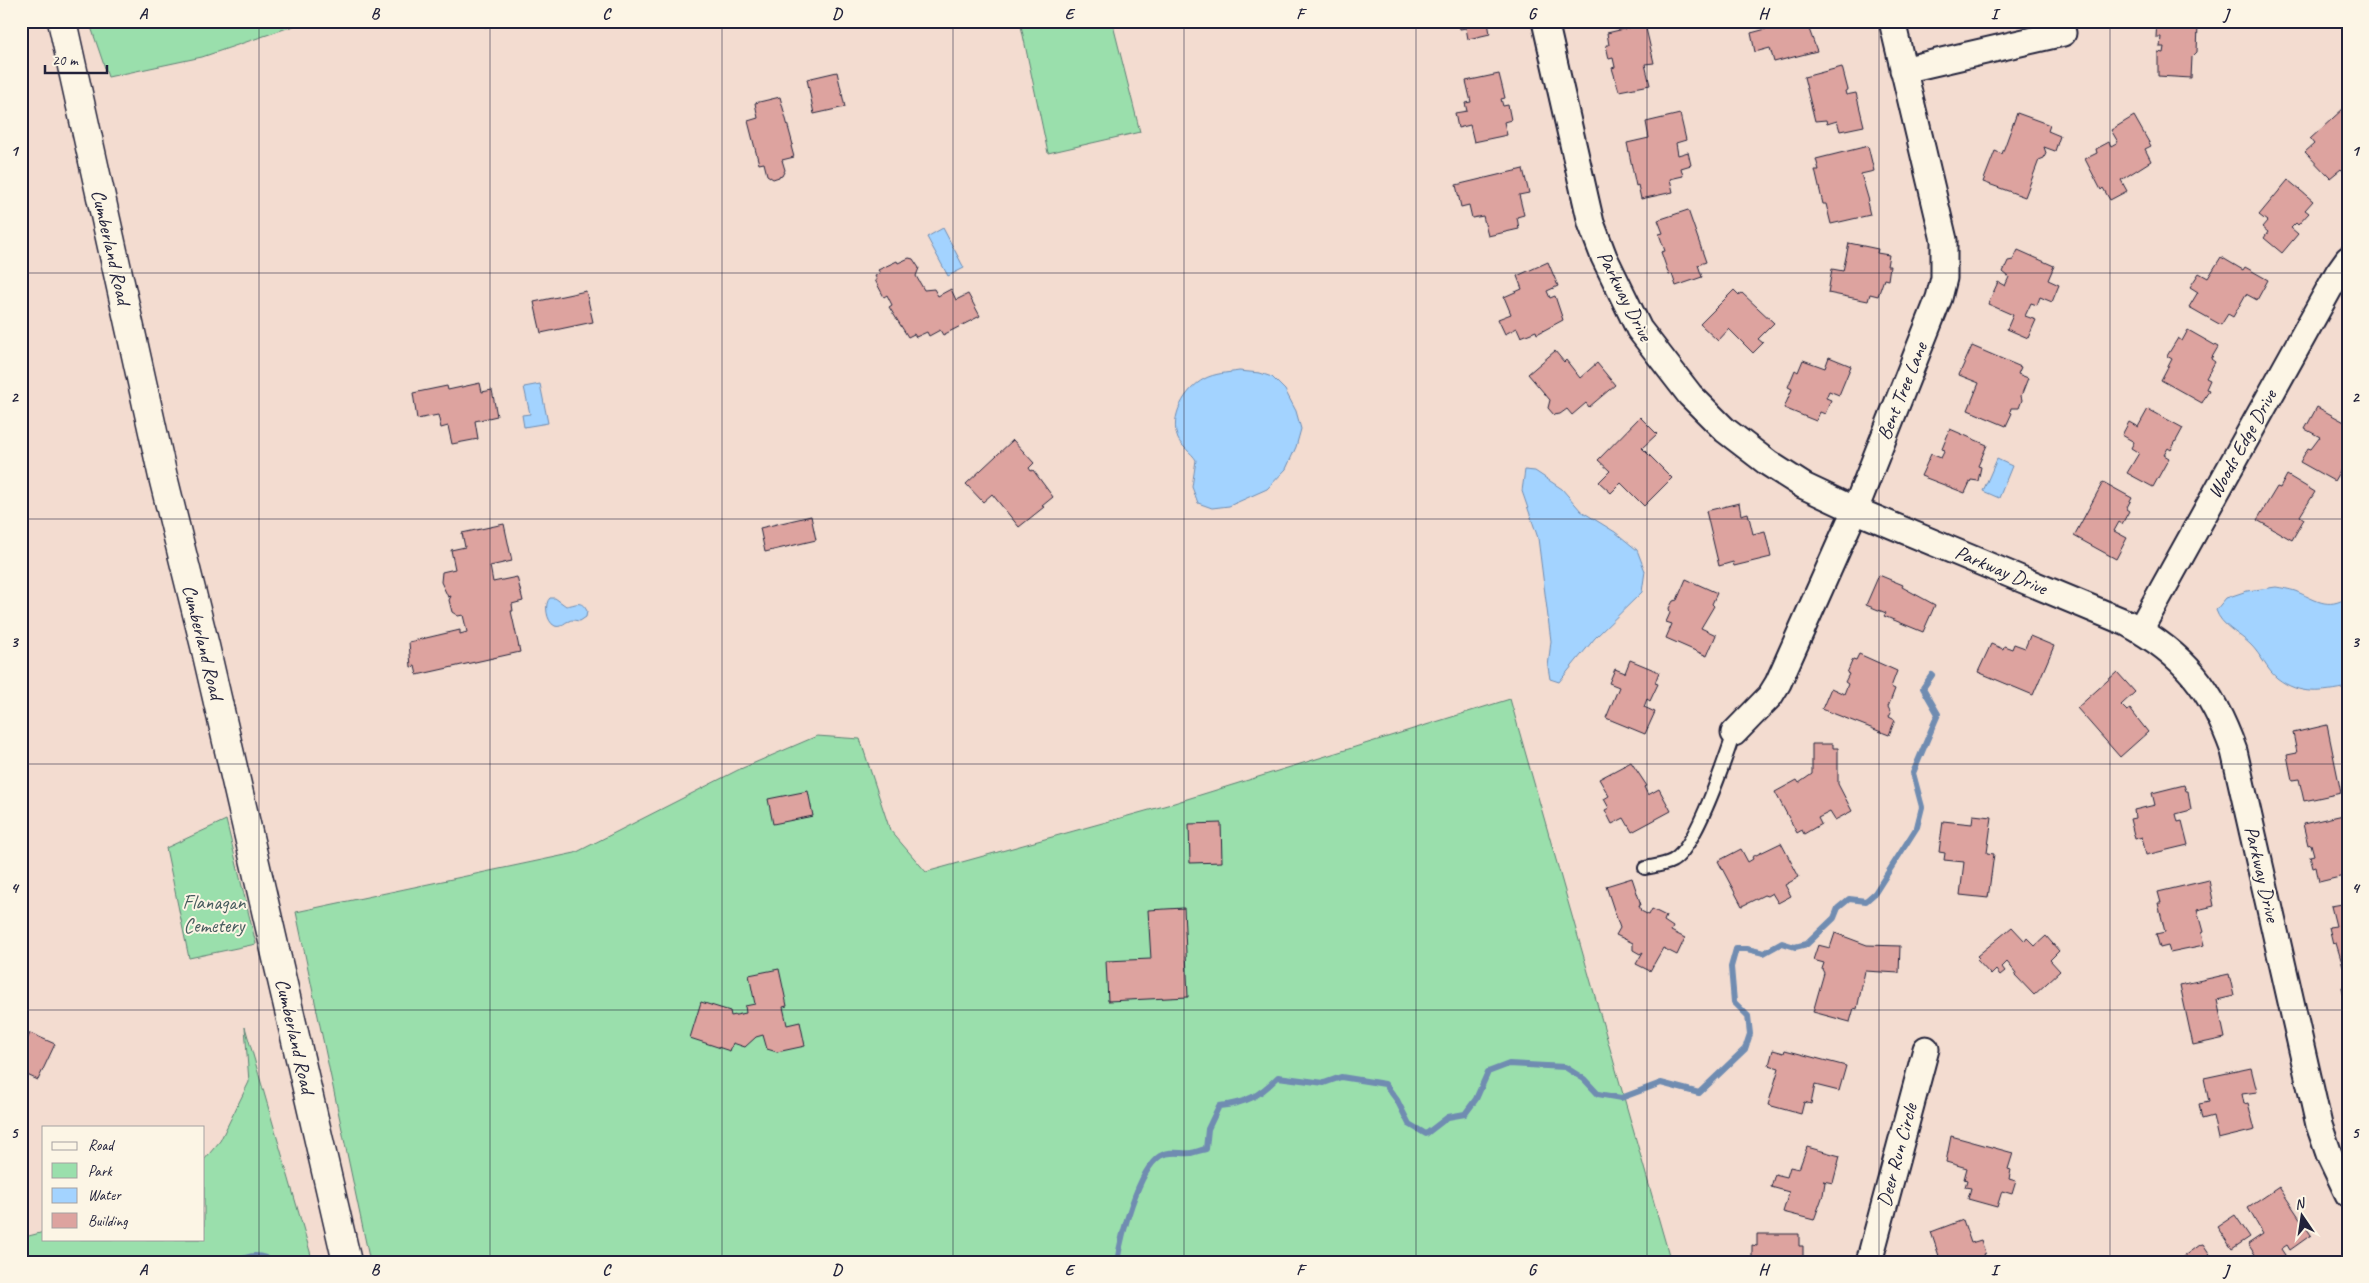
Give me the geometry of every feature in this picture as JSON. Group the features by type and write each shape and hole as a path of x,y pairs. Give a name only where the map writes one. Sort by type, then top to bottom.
{"main road":[{"name":"Cumberland Road","path":"62,21 167,494 205,646 347,1262"}],"street":[{"name":"Parkway Drive","path":"1546,21 1591,223 1604,257 1639,329 1690,395 1725,430 1768,463 1804,486 1855,510 1989,564 2140,630 2186,665 2213,702 2226,728 2237,761 2319,1124 2329,1154 2348,1194"},
{"name":"Bent Tree Lane","path":"1734,733 1770,696 1778,683 1855,510 1939,298 1944,278 1944,240 1892,21"},
{"path":"1904,70 2063,33"},
{"name":"Woods Edge Drive","path":"2140,630 2338,273 2348,260"},
{"name":"Deer Run Circle","path":"1869,1262 1926,1049"}],"lane":[{"path":"1645,868 1672,861 1683,852 1718,780 1734,733"}],"green space":[{"path":"89,21 308,21 202,57 108,77"},
{"path":"1020,21 1112,21 1140,132 1048,153"},
{"path":"1510,699 1671,1262 370,1262 296,912 575,853 738,770 817,736 860,739 890,830 926,872 1171,804"},
{"name":"Flanagan Cemetery","path":"226,820 256,944 189,958 166,848"},
{"path":"245,1027 313,1262 21,1262 21,1238 42,1233 42,1240 205,1240 205,1159 220,1141 249,1082"}],"water":[{"path":"943,228 964,268 948,276 927,237"},
{"path":"1239,371 1260,373 1272,377 1285,390 1296,411 1301,429 1296,447 1286,469 1267,489 1229,506 1212,508 1198,503 1192,487 1196,460 1178,439 1176,431 1177,413 1185,397 1204,379"},
{"path":"540,384 548,423 524,427 522,415 530,414 524,387"},
{"path":"1997,459 2012,466 1999,498 1983,491"},
{"path":"1525,470 1535,471 1562,489 1581,511 1615,532 1637,550 1645,571 1642,592 1595,638 1559,682 1550,679 1548,667 1551,641 1538,538 1522,491"},
{"path":"2276,587 2295,591 2327,603 2341,601 2348,597 2348,687 2311,691 2294,688 2286,684 2273,675 2251,645 2218,616 2216,610 2226,598 2247,591"},
{"path":"550,598 555,598 566,606 583,605 587,611 586,617 580,621 570,620 560,626 555,626 550,621 547,612 547,604"}],"building":[{"path":"484,21 510,21 485,27"},
{"path":"949,21 973,21 951,27"},
{"path":"1445,21 1458,21 1446,24"},
{"path":"1458,21 1489,21 1490,34 1468,39 1466,28 1460,29"},
{"path":"1764,21 1806,21 1817,51 1774,62 1770,48 1755,52 1751,33 1766,29"},
{"path":"2157,21 2195,21 2198,25 2197,52 2192,57 2191,78 2158,76 2158,52 2163,53 2164,47 2160,47 2161,37 2156,37"},
{"path":"1645,24 1654,63 1645,64 1650,85 1619,91 1612,68 1615,67 1613,58 1609,59 1606,45 1609,45 1607,33"},
{"path":"1842,67 1848,90 1845,91 1846,95 1856,93 1864,126 1840,131 1837,121 1827,124 1826,120 1815,121 1804,77"},
{"path":"837,72 845,107 814,114 807,79"},
{"path":"1499,74 1505,98 1501,99 1503,106 1508,105 1511,120 1504,122 1507,135 1474,142 1470,125 1458,128 1455,113 1467,111 1465,103 1471,102 1466,81"},
{"path":"780,97 793,145 791,146 794,157 782,160 785,170 782,176 773,179 767,175 764,163 759,164 748,121 758,118 755,103"},
{"path":"2344,108 2348,112 2348,167 2343,171 2341,169 2330,178 2305,152 2314,144 2310,139"},
{"path":"2017,113 2050,125 2048,131 2060,136 2055,151 2044,147 2046,153 2044,158 2039,160 2025,197 1983,182 1995,151 2002,154"},
{"path":"1680,114 1686,140 1676,143 1678,155 1688,152 1691,165 1681,168 1683,176 1670,179 1673,192 1641,199 1638,185 1636,186 1627,143 1649,138 1646,122"},
{"path":"2134,116 2151,146 2145,149 2151,161 2121,180 2127,191 2110,200 2103,188 2101,190 2085,159 2097,153 2096,149 2109,142 2111,146 2118,142 2111,130"},
{"path":"1868,146 1874,171 1861,174 1869,201 1867,202 1870,215 1831,224 1826,204 1823,204 1815,170 1819,170 1816,159"},
{"path":"1523,169 1529,193 1519,195 1524,215 1517,217 1519,229 1488,236 1483,216 1472,218 1469,205 1461,207 1456,185"},
{"path":"2288,180 2313,201 2305,210 2309,213 2298,225 2296,223 2291,228 2298,234 2282,253 2264,238 2268,232 2262,227 2267,221 2259,215"},
{"path":"1688,210 1706,262 1698,265 1702,277 1676,286 1672,274 1669,275 1661,252 1665,251 1659,234 1663,233 1658,220"},
{"path":"1849,243 1878,249 1877,253 1889,255 1887,266 1890,266 1888,280 1884,279 1878,296 1870,294 1868,301 1828,293 1832,269 1843,271"},
{"path":"2018,250 2054,266 2048,280 2059,285 2052,302 2040,297 2037,305 2031,303 2025,316 2036,320 2028,338 2007,329 2013,315 1988,304 1998,282 2005,286 2009,277 2003,272 2008,261 2013,260"},
{"path":"2221,257 2243,270 2245,267 2268,280 2257,300 2246,294 2233,317 2228,314 2221,325 2189,307 2198,292 2190,287 2199,273 2208,278"},
{"path":"909,258 913,259 919,268 916,276 924,290 934,289 938,296 951,289 956,300 968,294 980,316 943,335 940,330 929,336 927,332 916,337 914,334 908,337 889,307 892,305 887,295 884,297 875,280 877,280 875,276 880,273 878,270 897,261 898,263"},
{"path":"1548,262 1558,286 1547,291 1550,298 1555,296 1563,320 1537,334 1536,331 1521,337 1517,328 1505,334 1498,319 1511,314 1504,297 1522,289 1517,276"},
{"path":"1734,290 1739,295 1742,293 1774,323 1758,339 1763,343 1753,353 1729,329 1718,341 1700,324"},
{"path":"586,291 593,322 541,333 534,302"},
{"path":"2188,330 2218,347 2211,359 2215,362 2206,378 2210,380 2206,389 2209,390 2202,403 2161,380 2172,359 2167,356 2178,338 2182,341"},
{"path":"1972,346 2021,367 2018,374 2028,378 2021,396 2022,400 2019,408 2011,408 2010,412 2012,413 2006,426 1968,410 1979,383 1959,375"},
{"path":"1555,351 1564,362 1566,360 1580,378 1597,363 1615,385 1589,407 1586,403 1572,415 1567,409 1560,414 1554,415 1548,408 1550,400 1528,374"},
{"path":"1829,357 1851,366 1839,395 1829,391 1826,398 1831,400 1825,414 1820,412 1816,421 1784,408 1792,389 1788,387 1795,370 1798,372 1803,360 1825,368"},
{"path":"480,383 482,392 492,390 497,416 475,421 478,439 452,444 448,426 441,428 438,415 417,419 413,393 447,386 448,390"},
{"path":"2317,407 2348,424 2346,431 2348,432 2348,457 2334,481 2300,462 2308,448 2311,449 2320,437 2305,429"},
{"path":"2148,409 2183,428 2171,450 2168,448 2164,455 2169,458 2153,487 2127,473 2139,453 2131,448 2134,442 2122,435 2129,422 2138,427"},
{"path":"1640,417 1657,434 1642,448 1672,478 1644,506 1621,483 1611,493 1599,482 1610,471 1598,460"},
{"path":"1950,429 1987,445 1978,466 1981,467 1978,481 1971,480 1965,493 1921,476 1931,454 1941,458 1945,450 1942,449"},
{"path":"1013,440 1034,463 1029,468 1031,471 1033,470 1053,497 1042,506 1044,507 1019,527 992,494 983,502 966,484"},
{"path":"2287,475 2315,492 2300,516 2304,519 2292,540 2257,520 2277,487 2280,488"},
{"path":"2103,482 2132,498 2126,509 2129,511 2122,524 2119,522 2114,531 2127,538 2116,559 2074,536"},
{"path":"1739,503 1741,515 1748,513 1753,534 1765,531 1771,557 1734,566 1733,562 1719,566 1706,511"},
{"path":"811,516 816,540 765,552 760,528"},
{"path":"504,524 512,561 490,566 493,582 517,577 523,601 512,604 513,611 511,611 520,652 417,675 415,666 411,667 409,642 460,630 460,634 467,632 463,615 458,616 452,612 449,600 451,596 448,597 441,582 442,572 455,569 451,550 465,547 462,533"},
{"path":"1879,575 1903,585 1902,587 1935,605 1923,632 1884,616 1886,613 1866,605"},
{"path":"1686,579 1717,593 1712,604 1714,606 1701,628 1716,635 1707,656 1666,638 1672,624 1666,622 1670,613 1669,608 1673,601 1677,600"},
{"path":"2030,636 2054,646 2033,695 1978,672 1991,644 2003,649 2004,646 2012,649 2014,644 2025,648"},
{"path":"1859,654 1897,671 1891,687 1895,689 1888,707 1891,713 1889,717 1895,720 1889,735 1822,709 1831,688 1844,694 1848,684 1845,682 1849,674 1847,673 1853,659 1856,660"},
{"path":"1630,660 1659,672 1655,683 1658,684 1650,701 1647,699 1644,707 1655,712 1645,734 1606,718 1619,687 1609,683 1615,669 1625,673"},
{"path":"2117,672 2135,692 2121,705 2127,711 2130,709 2148,732 2120,757 2077,708"},
{"path":"2327,725 2341,793 2304,801 2299,779 2292,780 2287,755 2297,753 2293,733"},
{"path":"1812,744 1833,744 1833,748 1838,748 1838,784 1852,811 1835,820 1830,812 1818,818 1821,824 1804,834 1802,830 1797,833 1775,792 1797,780 1799,783 1812,774"},
{"path":"1631,762 1647,786 1644,787 1648,795 1659,789 1671,811 1632,832 1624,818 1612,824 1605,810 1609,808 1604,799 1609,796 1599,779"},
{"path":"2184,785 2186,791 2188,791 2191,810 2176,814 2178,822 2182,821 2188,845 2146,855 2142,837 2135,839 2130,819 2135,818 2134,810 2155,805 2152,793"},
{"path":"808,791 813,816 773,824 768,799"},
{"path":"2348,814 2348,875 2319,882 2316,867 2313,868 2310,856 2314,855 2311,844 2308,845 2303,824"},
{"path":"1973,815 1992,817 1987,853 1994,854 1988,898 1960,895 1964,862 1944,860 1945,853 1939,852 1943,821 1972,824"},
{"path":"1221,823 1222,862 1190,863 1189,824"},
{"path":"1781,843 1799,877 1785,885 1791,896 1778,903 1772,893 1742,906 1718,861 1741,849 1748,862 1753,859 1752,857"},
{"path":"1632,878 1641,905 1639,905 1641,911 1649,915 1652,909 1666,916 1664,921 1673,927 1671,931 1685,938 1677,955 1663,948 1650,971 1636,964 1643,952 1640,954 1633,950 1633,943 1616,935 1620,928 1606,886"},
{"path":"2209,880 2214,906 2197,910 2203,932 2201,933 2204,945 2170,952 2168,946 2160,948 2156,934 2165,932 2158,903 2161,903 2158,892"},
{"path":"2348,903 2348,964 2343,966 2336,943 2333,944 2329,927 2336,926 2331,906"},
{"path":"1184,908 1188,997 1108,1001 1106,961 1151,959 1148,910"},
{"path":"2012,927 2025,941 2027,938 2035,946 2046,936 2059,951 2050,960 2060,971 2034,995 2015,975 2016,973 2007,962 2002,967 2005,971 2000,975 1996,970 1991,975 1977,960 1979,958 1977,956"},
{"path":"1835,933 1867,945 1900,946 1899,973 1865,971 1857,1009 1854,1008 1850,1022 1813,1012 1824,973 1822,969 1824,963 1813,960 1818,945 1830,948"},
{"path":"779,969 787,1006 783,1007 787,1025 800,1022 805,1046 777,1052 767,1049 763,1035 756,1037 745,1047 733,1043 730,1051 690,1038 701,1002 730,1011 731,1016 746,1013 745,1006 755,1004 749,975"},
{"path":"2229,974 2234,996 2217,1000 2225,1038 2193,1045 2180,985"},
{"path":"2348,986 2348,1019 2342,987"},
{"path":"30,1033 55,1044 38,1080 25,1074 21,1082 21,1039 26,1042"},
{"path":"1773,1050 1784,1053 1785,1050 1846,1066 1839,1091 1815,1085 1811,1104 1804,1102 1801,1114 1768,1105 1779,1068 1769,1065"},
{"path":"2251,1068 2257,1092 2242,1094 2244,1104 2248,1103 2255,1130 2218,1139 2213,1116 2202,1119 2199,1104 2209,1102 2204,1078"},
{"path":"1951,1136 2013,1153 2008,1169 2011,1170 2009,1179 2016,1181 2012,1194 2002,1191 1997,1207 1968,1199 1971,1188 1965,1187 1967,1180 1964,1179 1967,1168 1946,1162"},
{"path":"1807,1147 1840,1156 1833,1183 1823,1181 1825,1182 1823,1195 1814,1220 1783,1212 1789,1192 1771,1187 1775,1174 1787,1177 1790,1167 1799,1169"},
{"path":"2279,1187 2311,1235 2290,1250 2287,1245 2281,1249 2287,1258 2281,1262 2260,1262 2248,1244 2263,1234 2248,1208"},
{"path":"2235,1215 2250,1237 2232,1249 2217,1227"},
{"path":"1963,1220 1971,1243 1981,1240 1986,1262 1941,1262 1931,1232"},
{"path":"1757,1234 1799,1234 1799,1246 1803,1246 1803,1259 1798,1259 1798,1262 1752,1262 1752,1245 1757,1246"},
{"path":"2203,1244 2215,1262 2176,1262 2199,1245"}],"waterway":[{"path":"1117,1262 1122,1237 1132,1205 1138,1189 1152,1164 1160,1156 1168,1153 1191,1153 1206,1149 1208,1129 1219,1106 1252,1098 1278,1077 1324,1083 1341,1077 1385,1084 1397,1100 1409,1124 1426,1134 1448,1117 1465,1114 1476,1099 1488,1072 1509,1064 1565,1067 1584,1079 1598,1094 1621,1098 1661,1083 1699,1093 1745,1049 1750,1034 1748,1016 1734,1002 1731,967 1736,949 1747,949 1764,953 1782,943 1795,947 1807,944 1834,918 1838,908 1849,899 1866,901 1875,893 1917,827 1922,807 1913,773 1938,714 1923,688 1932,675"},
{"path":"236,1262 255,1256 264,1257 273,1262"}]}
